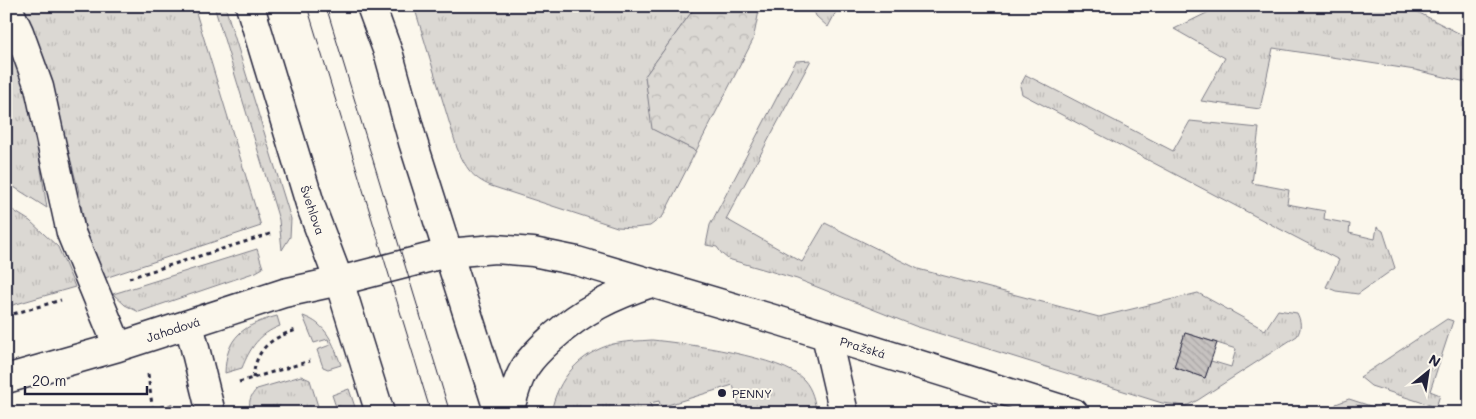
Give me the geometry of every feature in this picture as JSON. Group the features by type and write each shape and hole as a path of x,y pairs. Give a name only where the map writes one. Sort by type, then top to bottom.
{"street":[{"path":"7,6 39,87 71,233 118,347"},
{"name":"Švehlova","path":"250,6 311,207 339,281 380,413"},
{"path":"371,6 389,55 413,142 499,413"},
{"name":"Pražská","path":"447,252 496,249 533,252 577,261 826,335 1074,413"},
{"name":"Jahodová","path":"6,379 118,347 284,293 339,281 447,252"},
{"path":"510,413 513,397 524,368 536,351 568,323 590,308 619,294 651,283"},
{"path":"188,324 211,413"},
{"path":"826,335 844,413"}],"path":[{"path":"6,316 270,234"},
{"path":"253,378 255,365 264,348 276,338 296,330"},
{"path":"236,383 310,362"},
{"path":"120,413 174,405"}],"green space":[{"path":"20,6 194,6 261,226 105,278 88,243 78,188 48,75"},
{"path":"214,6 225,6 291,219 290,237 282,250 279,220"},
{"path":"414,6 696,6 645,76 653,129 696,151 663,216 650,226 634,228 617,227 491,186 474,175 466,166 457,148"},
{"path":"696,6 760,6 753,40 696,151 652,129 645,76"},
{"path":"812,6 839,6 828,27 816,16"},
{"path":"1221,6 1406,6 1470,39 1470,83 1415,70 1273,48 1260,109 1201,101 1225,58 1174,29"},
{"path":"6,32 29,92 47,208 6,182"},
{"path":"811,60 726,219 802,262 825,223 918,269 1099,317 1198,293 1265,330 1278,310 1297,313 1300,330 1297,336 1186,406 1162,403 915,326 797,279 728,259 717,247 706,245 710,225 796,61","holes":["1185,333 1236,349 1231,367 1211,361 1205,378 1174,367"]},
{"path":"1026,75 1173,151 1190,121 1259,128 1252,183 1289,190 1287,204 1325,211 1324,219 1350,224 1349,233 1375,239 1377,227 1383,231 1395,268 1358,294 1336,291 1326,287 1339,260 1022,94 1020,86"},
{"path":"6,206 30,221 58,247 75,287 6,307"},
{"path":"257,249 263,268 256,272 139,312 125,305 113,294"},
{"path":"277,316 280,326 266,333 256,342 242,368 225,373 229,350 239,334 246,328"},
{"path":"303,316 318,324 328,335 341,365 328,369 323,367 317,350 330,345 328,339 314,343"},
{"path":"1447,319 1453,321 1430,391 1440,395 1436,407 1371,386 1360,377"},
{"path":"652,340 732,352 776,364 804,380 811,391 816,413 788,413 787,410 779,413 741,413 733,385 661,407 659,401 650,403 652,409 641,413 634,413 632,407 623,410 623,413 551,413 559,389 572,369 580,361 601,348 613,344"},
{"path":"301,376 310,380 320,413 250,413 250,400 257,389"},
{"path":"349,389 357,413 338,413 332,395"},
{"path":"1349,399 1392,413 1335,413 1336,404"}],"building":[{"path":"1185,333 1217,343 1205,378 1174,367"}],"tram line":[{"path":"307,6 431,413"},
{"path":"326,6 450,413"}],"place":[{"name":"PENNY","path":"722,393"}]}
